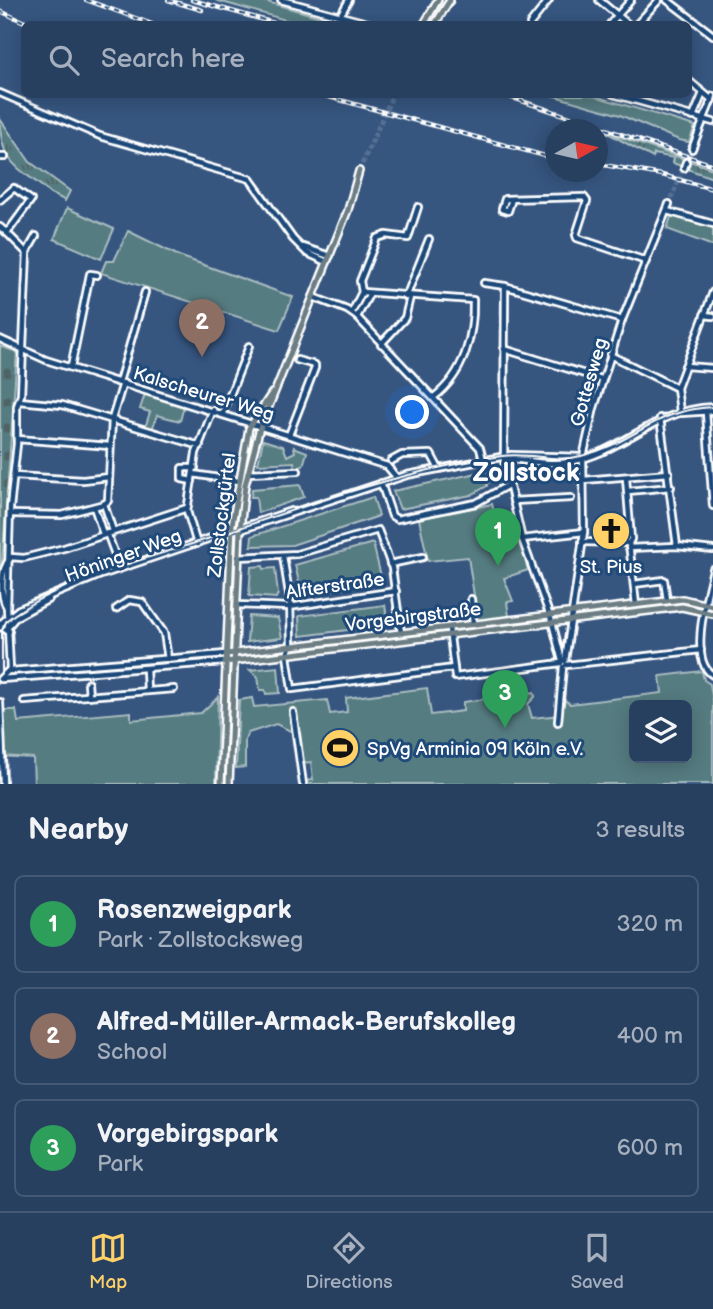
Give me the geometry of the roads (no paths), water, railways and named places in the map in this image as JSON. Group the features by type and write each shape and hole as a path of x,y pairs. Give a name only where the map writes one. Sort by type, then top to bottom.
{"main road":[{"path":"426,21 439,0"},
{"path":"437,21 450,0"},
{"name":"Zollstockgürtel","path":"229,784 238,557 248,474 262,425 328,259 359,171"},
{"name":"Zollstockgürtel","path":"222,784 221,744 231,532 238,481 251,422 276,387"},
{"name":"Vorgebirgstraße","path":"226,654 667,600 683,599 713,606"},
{"name":"Vorgebirgstraße","path":"225,662 682,607 713,614"},
{"path":"221,744 229,748"}],"street":[{"path":"281,0 359,21"},
{"path":"340,16 349,0"},
{"path":"532,21 549,0"},
{"path":"599,0 625,21"},
{"path":"613,21 631,0"},
{"path":"640,21 659,0"},
{"path":"667,0 713,35"},
{"path":"692,83 712,98 692,149"},
{"path":"0,93 100,136 250,179 299,245 328,259"},
{"path":"693,117 703,93"},
{"path":"627,98 713,122"},
{"path":"684,168 686,162"},
{"path":"0,200 14,188 31,200 7,233"},
{"path":"512,200 584,197 587,201 576,234 577,239 646,261"},
{"name":"Gottesweg","path":"563,664 573,620 584,532 583,457 601,379 669,204"},
{"path":"352,312 362,292 360,281 377,238 386,235 408,239 418,207"},
{"path":"666,211 713,223"},
{"path":"0,227 26,252"},
{"path":"0,680 10,671 10,628 7,607 2,598 3,570 10,558 26,252 36,236"},
{"path":"381,344 405,318 408,297 429,239"},
{"path":"71,367 90,274 97,275"},
{"path":"484,283 505,286 622,320"},
{"path":"505,286 504,458 522,539 550,614 563,664 558,722"},
{"path":"11,514 52,516 108,502 112,419 145,292"},
{"path":"362,292 471,299 473,319 464,357 449,384 434,397"},
{"path":"680,412 677,388 713,292"},
{"path":"357,317 370,293"},
{"path":"313,297 352,312 480,448 483,460"},
{"path":"704,315 713,316"},
{"name":"Kalscheurer Weg","path":"0,339 22,350 71,367 262,425 387,467 397,478"},
{"path":"223,413 248,346"},
{"path":"504,349 601,379"},
{"path":"610,355 677,388"},
{"path":"289,435 315,368 315,365 297,360"},
{"path":"685,366 713,368"},
{"path":"19,401 62,405 201,446"},
{"path":"197,544 187,508 194,467 212,410"},
{"path":"711,410 713,506"},
{"name":"Höninger Weg","path":"8,615 120,568 381,482 483,460 504,458 570,462 617,445 660,418 680,412 711,410"},
{"path":"660,418 677,545"},
{"path":"17,439 110,446"},
{"path":"391,461 401,455 431,454 439,469"},
{"name":"Höninger Weg","path":"504,458 511,455 583,457"},
{"path":"570,462 583,471"},
{"path":"194,467 182,468 182,479 193,477 238,481"},
{"path":"248,474 298,471"},
{"path":"584,480 669,473"},
{"path":"15,476 77,480 109,477"},
{"path":"626,478 631,539 629,545 636,605"},
{"path":"381,482 395,519 476,503 510,484"},
{"path":"628,491 671,487"},
{"path":"513,501 584,498"},
{"path":"104,504 108,533"},
{"path":"93,507 108,533 120,568"},
{"path":"10,558 24,558 187,508"},
{"path":"238,557 283,556 378,530 390,564 401,633"},
{"path":"522,539 584,532"},
{"path":"582,542 677,545 713,550"},
{"path":"283,556 291,648 286,655 292,688 454,668"},
{"path":"390,564 423,557"},
{"path":"713,569 705,604 701,650 707,672 713,675"},
{"path":"634,584 664,580 667,600"},
{"name":"Alfterstraße","path":"236,605 289,607 396,591"},
{"name":"Höninger Weg","path":"10,628 15,618 56,594"},
{"path":"471,599 473,625"},
{"path":"116,609 130,600 142,603 164,633 168,659"},
{"path":"8,615 0,625 10,628"},
{"path":"449,628 455,677 701,650"},
{"name":"Vorgebirgstraße","path":"10,671 226,654"},
{"name":"Vorgebirgstraße","path":"0,680 225,662"},
{"path":"116,663 117,671"},
{"path":"146,669 148,691"},
{"path":"35,670 32,674 37,678"},
{"path":"88,683 89,696"},
{"path":"24,701 174,689"},
{"path":"0,702 3,784"},
{"path":"293,712 303,784"}],"tunnel":[{"path":"359,171 391,98"},
{"path":"686,162 692,149"},
{"path":"669,204 684,168"}],"tram line":[{"path":"2,670 2,630 7,620 49,594 99,574 386,481 502,456 581,456 616,443 674,414 713,407"}],"railway":[{"path":"86,0 144,21"},
{"path":"168,0 202,10"},
{"path":"192,0 267,21"},
{"path":"0,11 22,21"},
{"path":"333,98 545,156"},
{"path":"513,98 713,165"},
{"path":"608,166 662,175 713,189"}],"place":[{"name":"Alfred-Müller-Armack-Berufskolleg","path":"202,357"},
{"name":"St. Pius","path":"611,531"},
{"name":"Rosenzweigpark","path":"498,566"},
{"name":"Vorgebirgspark","path":"505,728"},
{"name":"SpVg Arminia 09 Köln e.V.","path":"340,748"}],"district":[{"name":"Zollstock","path":"526,472"}]}
